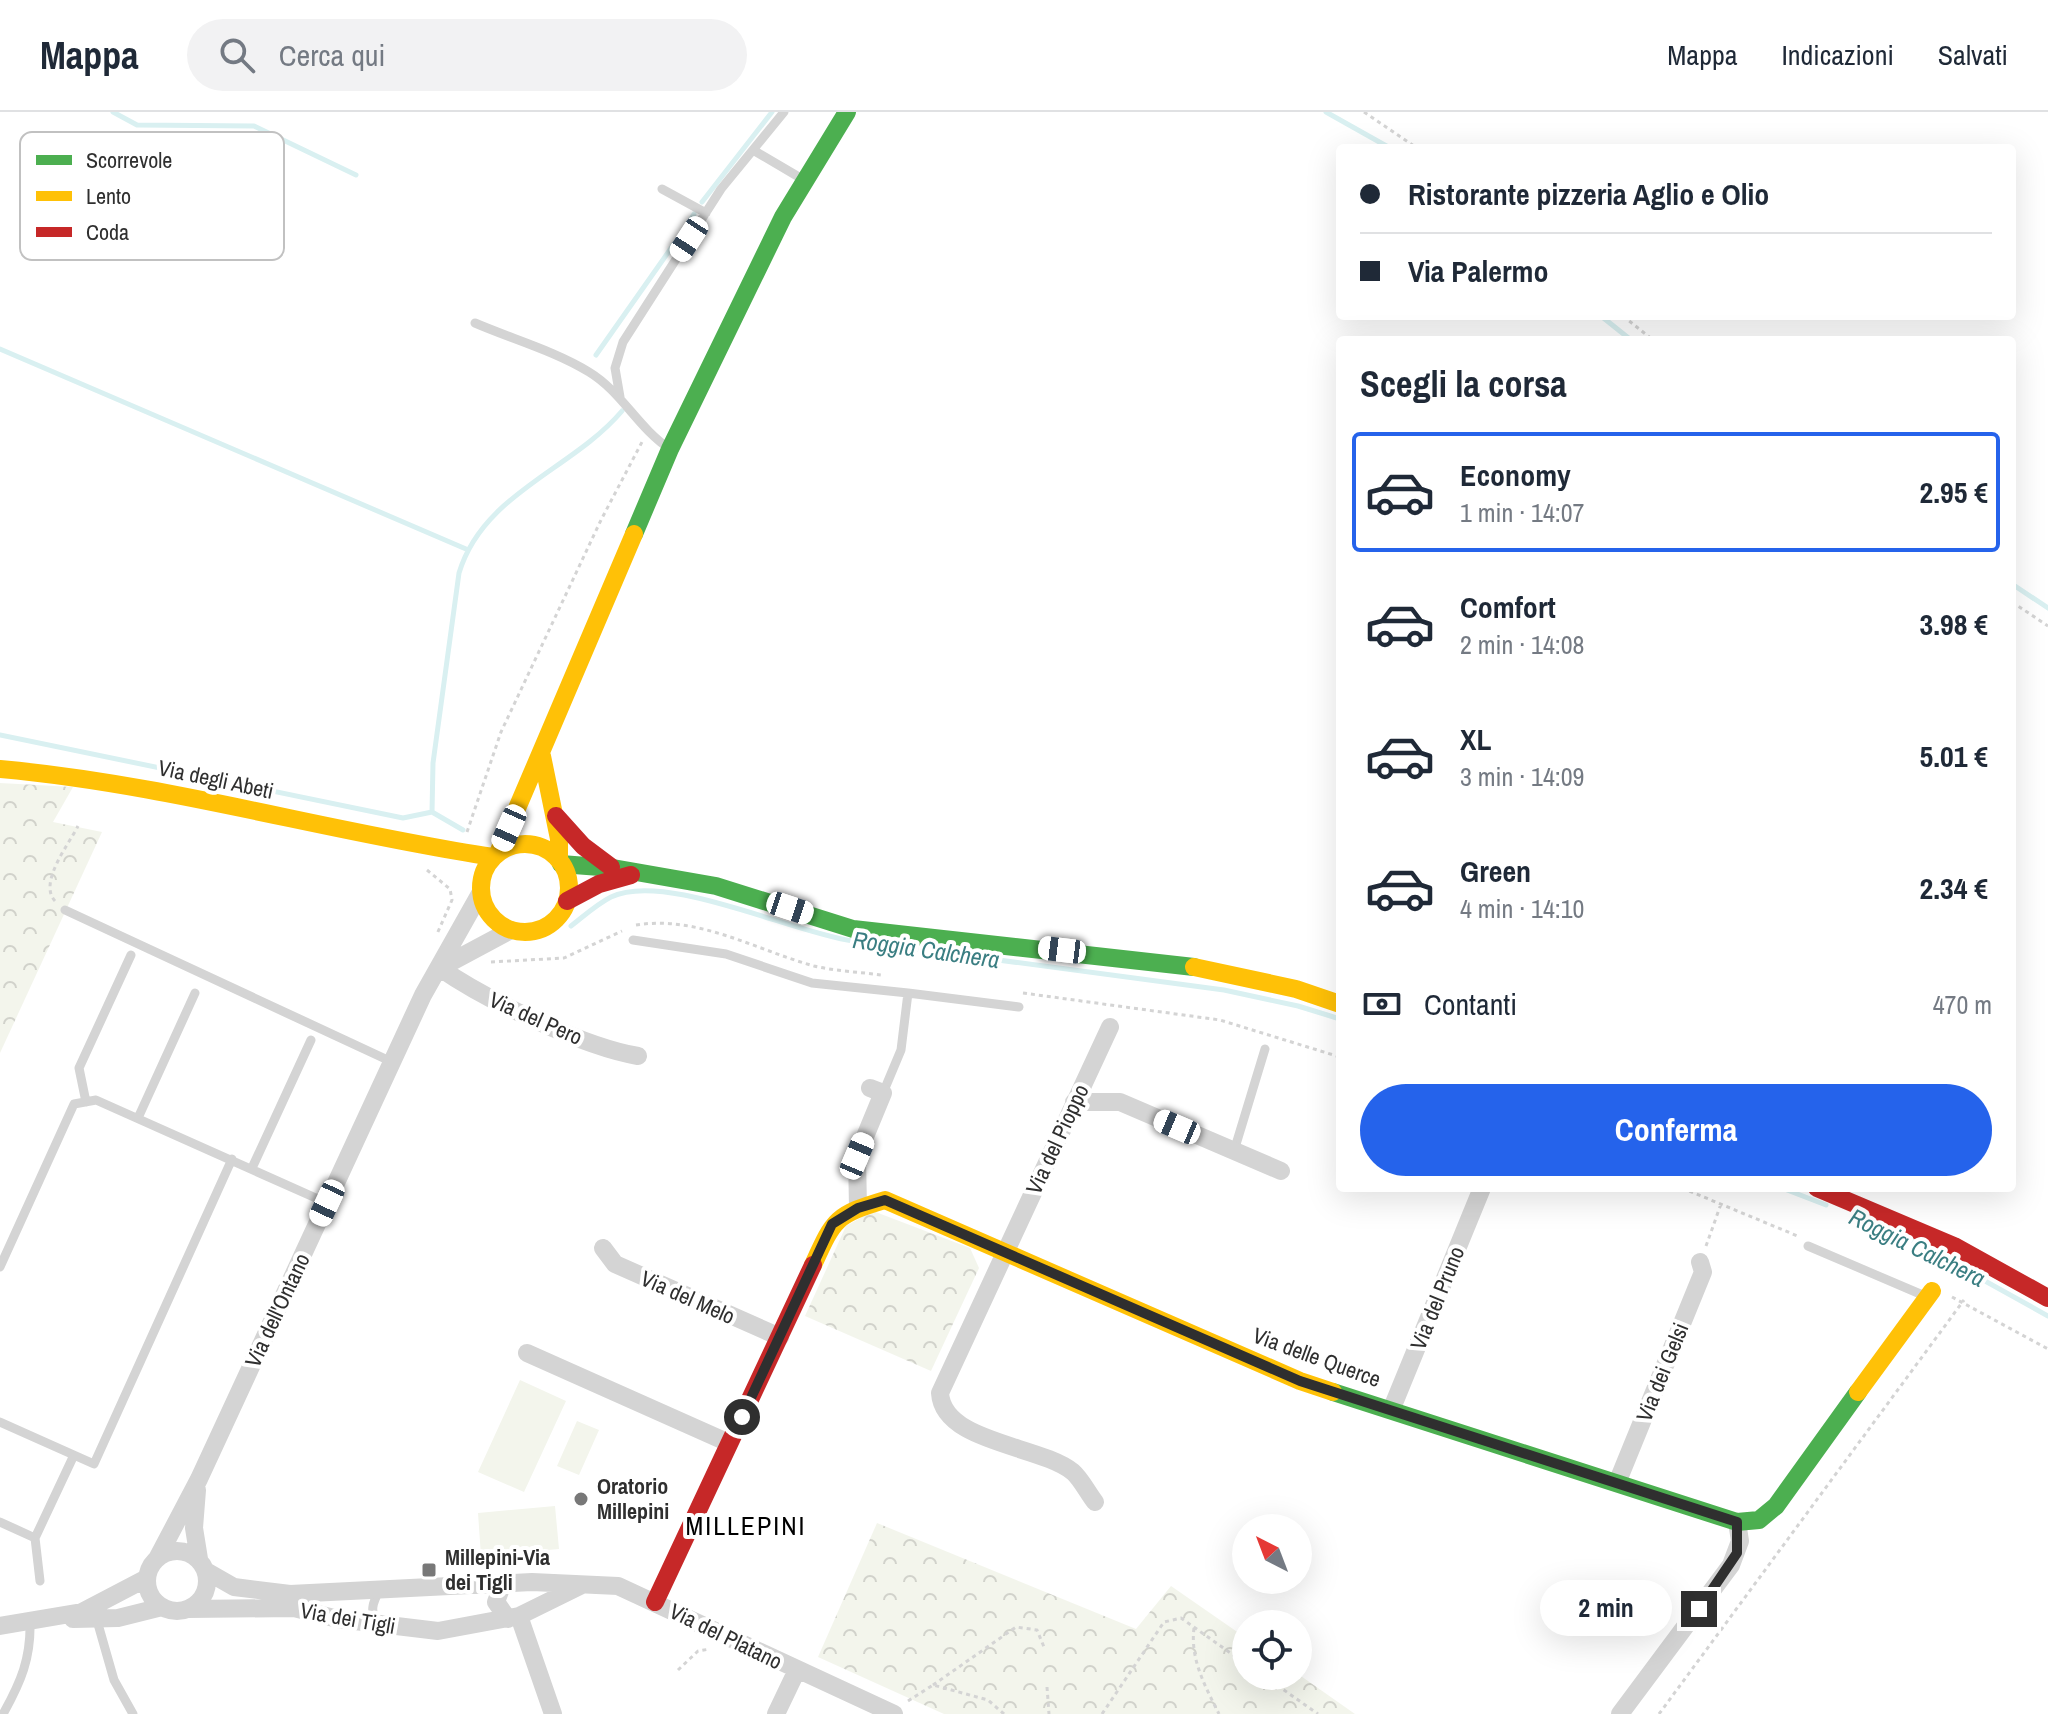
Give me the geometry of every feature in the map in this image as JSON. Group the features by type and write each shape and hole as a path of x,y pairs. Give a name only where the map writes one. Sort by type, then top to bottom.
{"street":[{"path":"542,754 555,815 560,862 569,887 567,901 551,924 524,932 511,930 490,916 481,890 482,877 496,855 542,754 670,449 804,180 847,112"},
{"name":"Via degli Abeti","path":"0,769 113,782 421,848 496,855"},
{"path":"555,815 583,846 613,868"},
{"path":"496,855 510,846 536,845 560,862 716,886 853,929 1178,964 1296,989 1336,1003"},
{"name":"Via degli Abeti","path":"421,848 481,890"},
{"path":"567,901 599,884 642,874"},
{"name":"Via dell'Ontano","path":"158,1557 199,1479 392,1062 440,968 459,949 481,890"},
{"path":"459,949 511,930"},
{"name":"Via del Pero","path":"440,968 478,993 611,1052 638,1056"},
{"name":"Via del Pioppo","path":"1095,1502 1073,1472 957,1424 941,1406 940,1393 1110,1027"},
{"path":"655,1602 832,1224 858,1208 857,1156 876,1090"},
{"path":"1074,1102 1120,1102 1281,1171"},
{"name":"Via del Pruno","path":"1392,1408 1480,1192"},
{"path":"1826,1192 1954,1246 2048,1298"},
{"name":"Via delle Querce","path":"858,1208 885,1200 1300,1381 1392,1408 1737,1522"},
{"name":"Via del Melo","path":"603,1248 615,1264 780,1337"},
{"name":"Via dei Gelsi","path":"1617,1483 1703,1272 1700,1262"},
{"path":"1620,1714 1731,1565 1740,1541 1737,1522 1759,1520 1776,1506 1930,1294"},
{"path":"527,1353 729,1443"},
{"name":"Via dell'Ontano","path":"199,1479 194,1517 202,1565"},
{"path":"0,1626 96,1612 162,1607 174,1611 188,1609 206,1591 202,1565 180,1551 158,1557 147,1578 96,1612"},
{"name":"Via dei Tigli","path":"202,1565 220,1581 250,1591 290,1594 532,1582 618,1586 655,1602"},
{"path":"147,1578 151,1595 162,1607"},
{"path":"532,1582 538,1590 537,1609"},
{"path":"503,1583 496,1602 514,1617 553,1714"},
{"name":"Via dei Tigli","path":"188,1609 294,1608 379,1625 438,1631 514,1617 537,1609 583,1584"},
{"name":"Via del Platano","path":"655,1602 797,1670 776,1714"},
{"path":"797,1670 892,1713"}],"lane":[{"path":"620,397 615,368 623,342 706,213 784,112"},
{"path":"753,150 804,180"},
{"path":"662,189 706,213"},
{"path":"475,323 589,372 620,397 647,434 670,449"},
{"path":"65,910 392,1062"},
{"path":"633,940 726,954 812,983 1019,1007"},
{"path":"86,1102 79,1068 131,955"},
{"path":"138,1118 195,993"},
{"path":"876,1090 901,1050 908,993"},
{"path":"252,1168 311,1040"},
{"path":"1234,1151 1265,1049"},
{"path":"0,1267 74,1104 96,1100 327,1203"},
{"path":"0,1422 94,1464 232,1159"},
{"path":"1808,1246 1930,1294"},
{"path":"40,1581 35,1538 74,1455"},
{"path":"0,1522 35,1538"},
{"path":"379,1591 372,1603 372,1617 379,1625"},
{"path":"96,1612 114,1680 133,1714"},
{"path":"3,1714 21,1682 31,1651 30,1622"}],"path":[{"path":"1364,112 1411,144"},
{"path":"1628,320 1648,336"},
{"path":"463,835 468,831 501,732 601,520 647,434"},
{"path":"2016,605 2048,626"},
{"path":"65,910 51,897 49,883 78,826"},
{"path":"421,848 415,863 438,876 450,889 452,900 435,932 475,961 564,958 633,925 652,922 746,941 815,966 889,976"},
{"path":"1021,993 1220,1020 1336,1056"},
{"path":"1700,1262 1721,1204"},
{"path":"1659,1714 1964,1300"},
{"path":"1102,1714 1164,1622 1181,1618 1232,1654"},
{"path":"892,1713 1016,1627 1037,1630 1044,1647"},
{"path":"1194,1628 1192,1643 1200,1678 1219,1714"},
{"path":"678,1670 698,1651 712,1649"},
{"path":"933,1685 988,1700 1004,1714"},
{"path":"1047,1687 1049,1714"},
{"path":"1284,1690 1318,1714"}],"green space":[{"path":"0,783 73,787 53,822 102,832 0,1053"},
{"path":"873,1211 970,1248 979,1268 931,1371 805,1316 846,1226"},
{"path":"520,1380 566,1401 524,1492 478,1472"},
{"path":"577,1421 599,1430 579,1475 557,1466"},
{"path":"555,1506 559,1549 481,1556 478,1513"},
{"path":"877,1523 1136,1629 1171,1586 1232,1628 1232,1690 1312,1690 1312,1684 1355,1714 944,1714 818,1657"}],"waterway":[{"path":"113,112 137,125 254,126 266,132"},
{"path":"702,202 772,112"},
{"path":"1326,112 1383,144"},
{"path":"284,140 356,175"},
{"path":"681,235 694,214"},
{"path":"596,355 674,244"},
{"path":"1606,320 1626,336"},
{"path":"0,349 466,549"},
{"path":"463,830 432,812 433,763 459,573 471,545 508,502 602,432 622,411"},
{"path":"2016,587 2048,608"},
{"path":"0,735 403,818 432,812"},
{"name":"Roggia Calchera","path":"571,926 611,897 634,891 663,892 730,906 853,941"},
{"name":"Roggia Calchera","path":"863,942 1224,990 1336,1018"},
{"name":"Roggia Calchera","path":"1792,1192 1826,1205"},
{"name":"Roggia Calchera","path":"1913,1241 2048,1316"}],"traffic: fast":[{"path":"634,534 670,449 783,217 847,112"},
{"path":"561,864 613,868 716,886 853,929 1194,967"},
{"path":"1333,1392 1737,1522 1759,1520 1776,1506 1858,1392"}],"traffic: slow":[{"path":"498,853 634,534"},
{"path":"542,756 559,839 559,859"},
{"path":"0,769 186,797 493,857"},
{"path":"525,844 542,847 556,857 566,871 569,888 566,905 556,919 542,929 525,932 508,929 494,919 484,905 481,888 484,871 494,857 508,847 525,844"},
{"path":"1194,967 1296,989 1336,1003"},
{"path":"813,1265 838,1221 856,1210 885,1200 1300,1381 1333,1392"},
{"path":"1858,1392 1932,1291"}],"traffic: jam":[{"path":"556,816 583,846 611,867"},
{"path":"567,901 599,884 631,875"},
{"path":"1826,1192 1954,1246 2048,1298"},
{"path":"655,1602 813,1265"}],"place":[{"name":"Oratorio Millepini","path":"581,1499"},
{"name":"Millepini-Via dei Tigli","path":"429,1570"}],"district":[{"name":"MILLEPINI","path":"746,1526"}],"route":[{"path":"742,1417 832,1224 858,1208 885,1200 1300,1381 1392,1408 1737,1522 1740,1541 1737,1553 1699,1609"}]}
